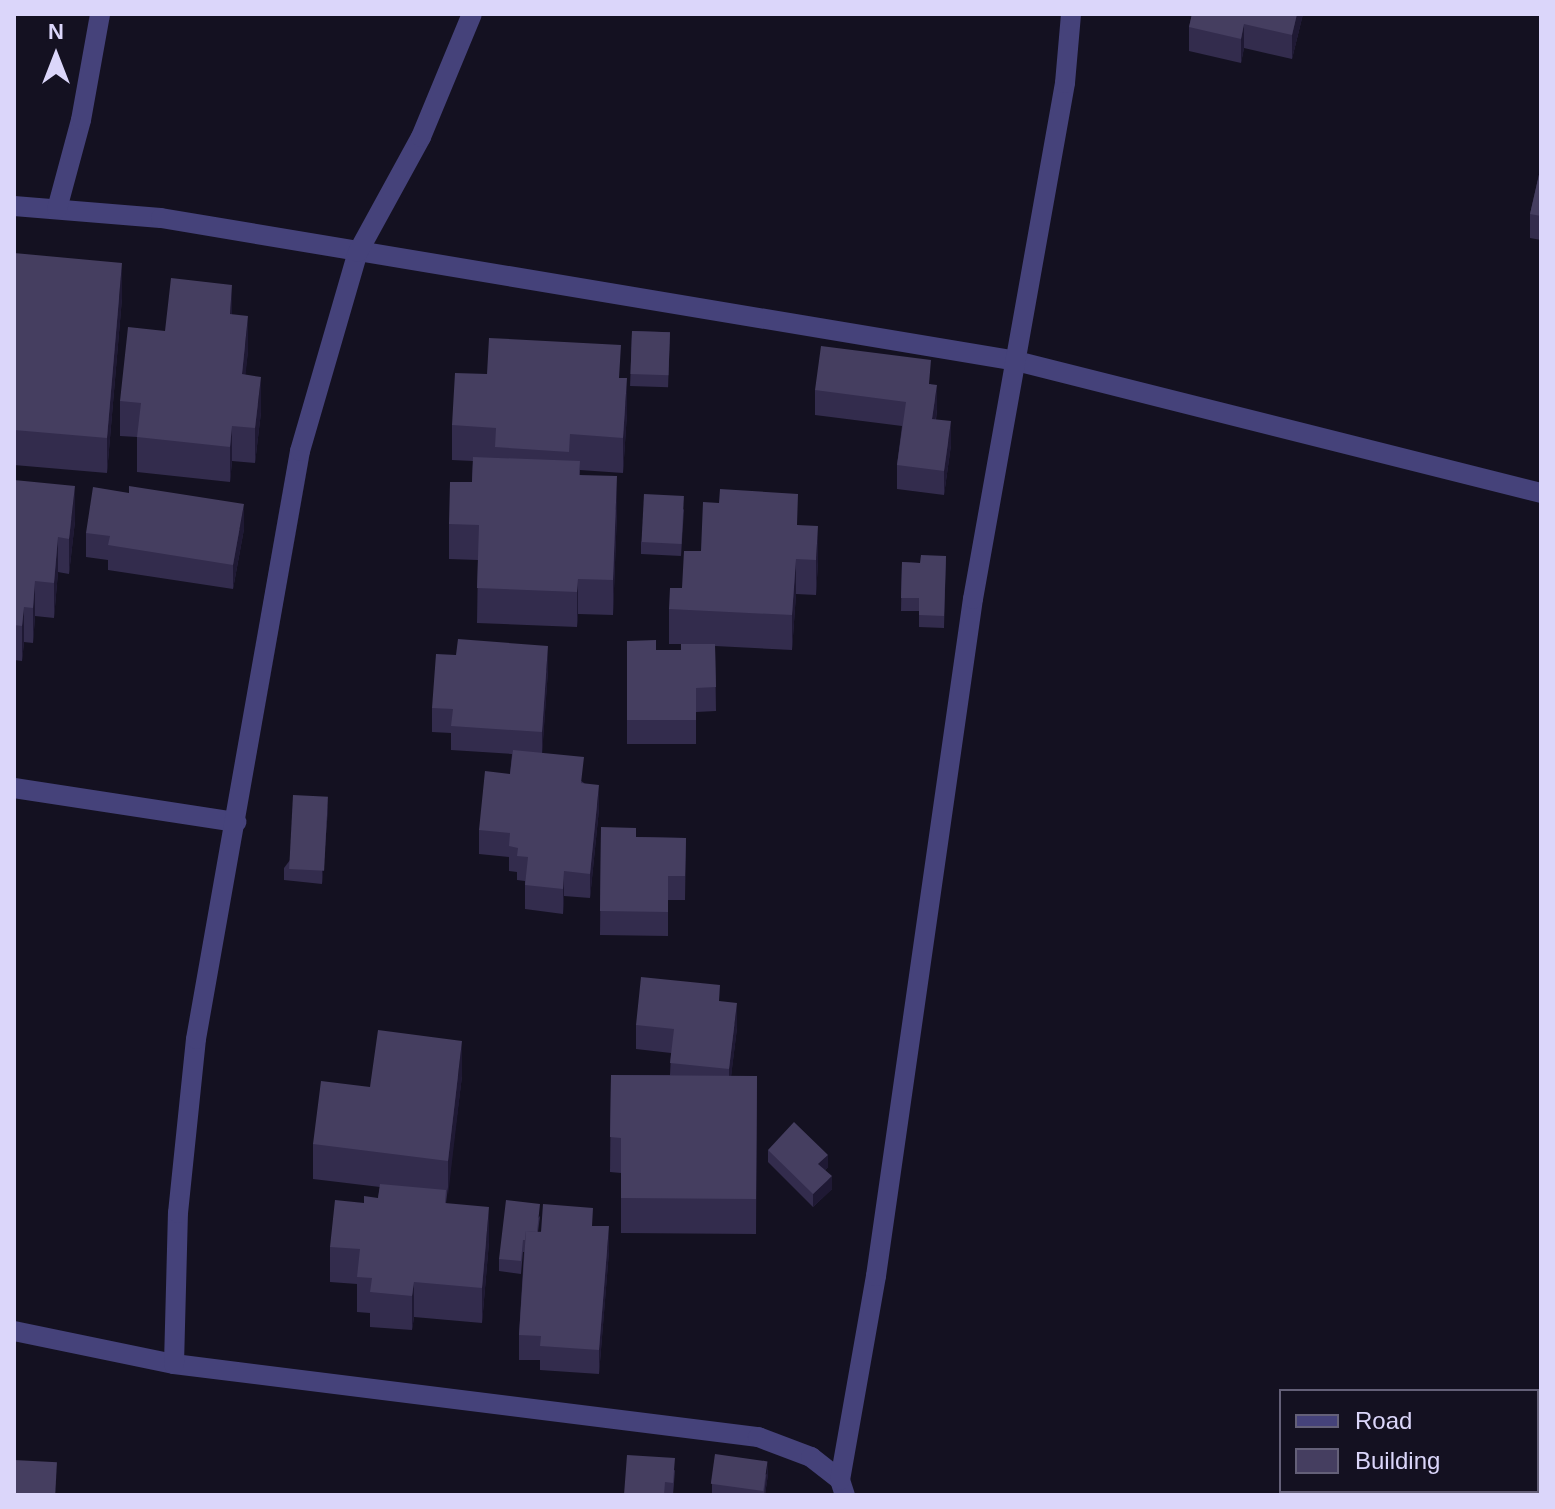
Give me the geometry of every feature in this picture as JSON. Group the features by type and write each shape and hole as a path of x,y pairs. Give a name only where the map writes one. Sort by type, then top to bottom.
{"street":[{"path":"57,209 81,120 100,14"},
{"path":"174,1364 178,1213 196,1039 300,451 358,252 421,137 472,14"},
{"path":"842,1487 876,1276 973,599 1065,83 1071,14"},
{"path":"14,206 161,218 809,323 1016,361 1541,493"},
{"path":"14,788 236,822"},
{"path":"14,1331 174,1364 479,1406 758,1437 811,1457 842,1487"}],"building":[{"path":"1192,14 1297,14 1292,35 1244,24 1241,39 1189,27"},
{"path":"1541,166 1541,216 1530,214"},
{"path":"14,253 122,263 107,438 14,430"},
{"path":"171,278 232,285 230,314 248,316 242,374 261,377 255,428 232,426 230,447 137,437 141,403 120,401 128,327 165,331"},
{"path":"632,331 670,332 668,375 630,374"},
{"path":"489,338 621,345 619,378 627,378 623,438 570,434 569,452 495,447 496,428 452,425 455,373 487,374"},
{"path":"821,346 931,360 929,384 937,385 932,419 951,421 944,471 897,465 906,402 815,390"},
{"path":"473,457 580,461 579,475 617,476 613,580 578,579 577,592 477,588 479,525 449,524 450,482 472,482"},
{"path":"14,480 75,486 69,539 58,537 54,583 35,581 33,608 24,607 22,626 14,625"},
{"path":"129,486 244,504 233,565 108,545 110,536 86,533 93,487 129,493"},
{"path":"720,489 798,494 797,525 818,526 816,560 796,559 792,615 669,609 670,588 682,588 684,551 701,551 703,502 719,503"},
{"path":"644,494 684,496 681,544 641,542"},
{"path":"921,555 946,556 944,616 919,615 919,598 901,598 902,562 920,563"},
{"path":"458,639 548,646 542,732 451,726 453,709 432,708 436,654 456,655"},
{"path":"656,640 656,650 681,650 681,644 715,644 716,687 696,688 696,720 627,720 627,641"},
{"path":"513,750 584,757 581,783 599,785 590,874 564,871 563,889 525,885 528,857 517,856 518,848 509,846 510,833 479,830 485,771 510,774"},
{"path":"293,795 328,797 324,871 289,869"},
{"path":"601,827 636,828 636,837 686,838 685,876 668,876 668,912 600,911"},
{"path":"641,977 720,985 719,1001 737,1003 729,1069 670,1063 674,1029 636,1025"},
{"path":"378,1030 462,1041 448,1161 313,1144 321,1081 370,1087"},
{"path":"611,1075 757,1076 756,1199 621,1198 621,1138 610,1137"},
{"path":"794,1122 828,1155 818,1164 832,1176 813,1194 768,1150"},
{"path":"380,1184 446,1190 445,1203 489,1207 482,1288 414,1282 412,1296 370,1292 372,1278 357,1277 360,1249 330,1247 335,1200 364,1203 364,1196 378,1198"},
{"path":"506,1200 540,1204 537,1232 526,1231 521,1261 499,1259"},
{"path":"543,1204 593,1208 592,1226 609,1226 599,1350 540,1346 541,1336 519,1335 526,1231 541,1232"},
{"path":"715,1454 767,1461 763,1491 711,1484"},
{"path":"627,1455 675,1458 673,1483 665,1482 664,1495 624,1495"},
{"path":"14,1460 57,1462 55,1495 14,1495"}]}
